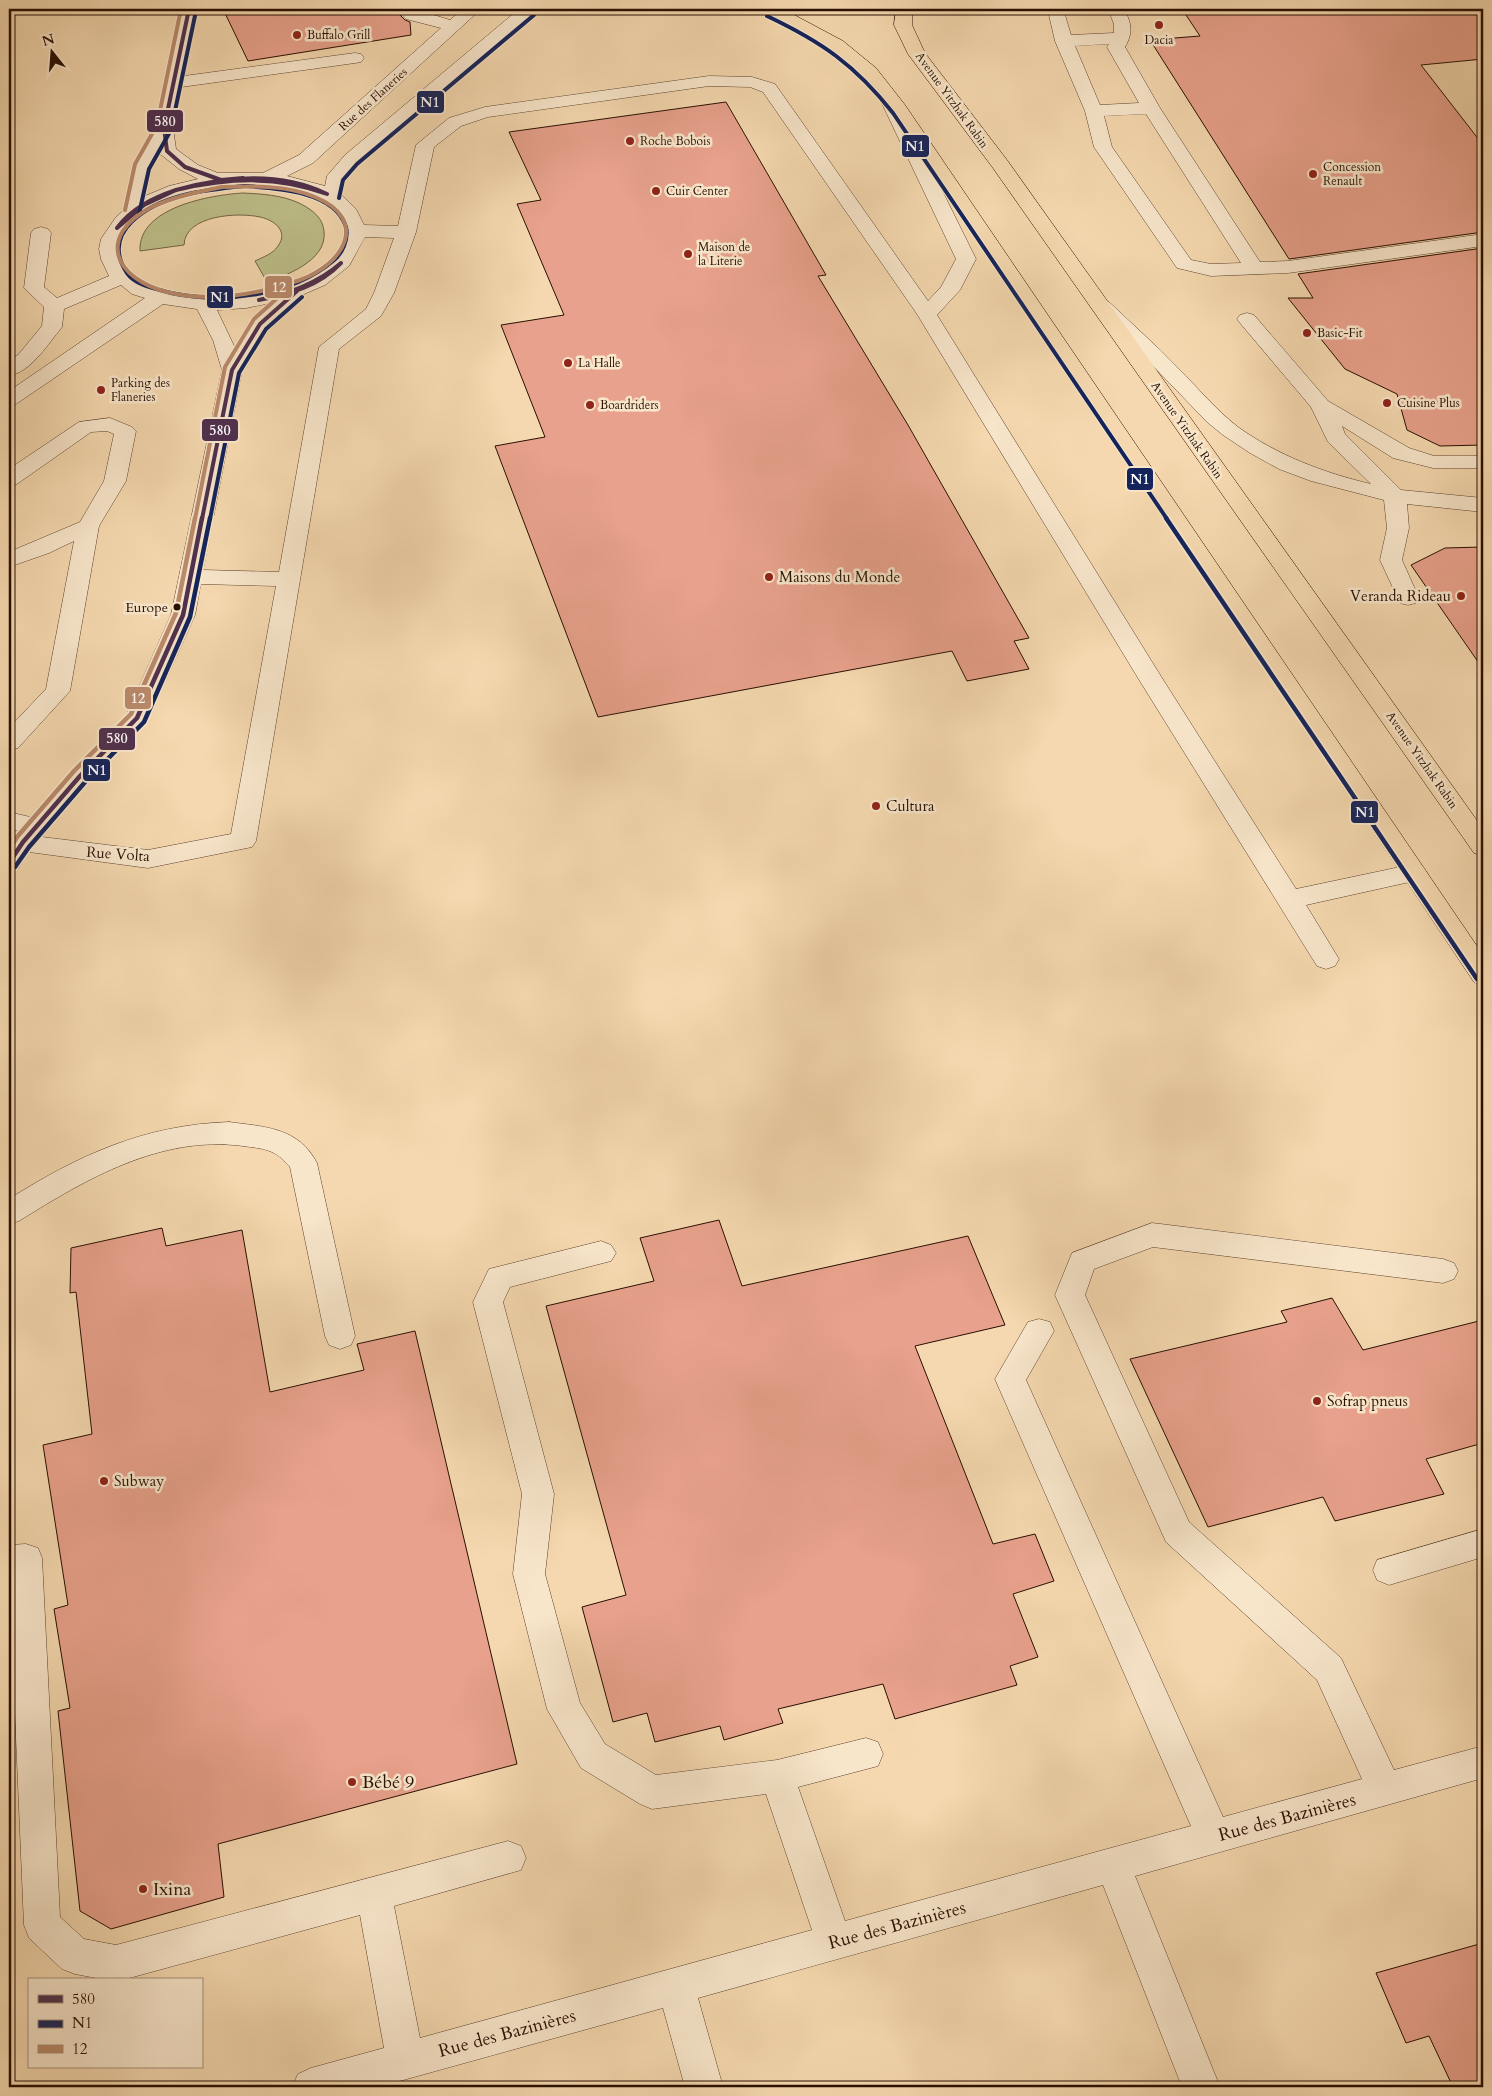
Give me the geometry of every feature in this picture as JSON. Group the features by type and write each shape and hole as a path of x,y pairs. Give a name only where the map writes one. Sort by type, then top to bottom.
{"main road":[{"path":"770,9 814,30 834,43 847,52 882,85 986,233 1024,296 1483,974"},
{"name":"Avenue Yitzhak Rabin","path":"904,9 903,25 917,54 1000,164 1090,294 1483,847"}],"street":[{"path":"189,9 164,128 167,151 185,167 221,180"},
{"path":"404,9 412,15 452,26"},
{"name":"Rue des Flaneries","path":"266,178 306,159 473,9"},
{"path":"332,197 336,176 352,159 529,9"},
{"path":"1058,9 1057,14 1064,41 1094,111 1103,147 1184,264 1211,270 1288,267 1483,240"},
{"path":"1116,9 1124,26 1122,38 1116,47 1151,108 1254,268"},
{"path":"1064,41 1122,38"},
{"path":"173,83 355,58"},
{"path":"191,577 288,579 329,347 374,312 384,293 406,232 426,145 455,122 485,112 709,81 752,82 769,88 927,314 1288,900 1326,958"},
{"path":"882,85 966,259 950,290 927,314"},
{"path":"1094,111 1151,108"},
{"path":"132,212 142,166 164,128"},
{"path":"266,178 314,188 332,197 349,213 356,231 353,247 341,264 323,278 297,290 260,300 236,304 205,305 181,303 159,298 138,289 121,278 112,266 108,252 110,239 119,225 132,212 156,198 187,186 221,180 266,178"},
{"path":"356,231 406,232"},
{"path":"41,233 34,288 54,306"},
{"path":"54,306 121,278"},
{"path":"9,863 29,835 80,776 137,718 183,615 232,370 260,324 297,290"},
{"path":"1090,294 1230,431 1263,451 1296,467 1338,482 1395,496 1452,503 1483,504"},
{"path":"9,400 159,298"},
{"path":"205,305 223,340 232,370"},
{"path":"9,370 25,359 52,327 54,306"},
{"path":"1247,319 1322,405 1336,437 1395,496 1398,528 1391,560 1408,598"},
{"path":"1322,405 1401,453 1433,462 1483,462"},
{"path":"9,479 86,426 110,424 125,431 115,481 88,526 58,691 9,742"},
{"path":"9,560 41,548 88,526"},
{"name":"Rue Volta","path":"9,820 29,835 54,848 148,859 243,841 288,579"},
{"path":"1288,900 1414,873"},
{"path":"9,1213 51,1185 128,1149 196,1134 241,1133 285,1144 303,1162 340,1336"},
{"path":"1385,1790 1329,1670 1177,1532 1070,1295 1082,1261 1152,1236 1443,1270"},
{"path":"601,1253 500,1278 488,1302 538,1494 529,1574 564,1710 593,1756 652,1792 777,1776 866,1754"},
{"path":"1039,1331 1010,1379 1214,1837"},
{"path":"1389,1570 1483,1543"},
{"path":"9,1559 26,1558 42,1925 75,1956 116,1963 508,1858"},
{"name":"Rue des Bazinières","path":"311,2087 1483,1762"},
{"path":"777,1776 834,1942"},
{"path":"1112,1865 1201,2087"},
{"path":"374,1895 406,2061"},
{"path":"676,1986 704,2087"}],"green space":[{"path":"243,193 265,194 285,198 299,203 314,212 322,222 324,237 321,247 315,256 297,269 267,282 255,261 276,249 281,241 281,231 275,224 265,218 239,215 214,218 193,227 187,235 184,245 140,251 143,236 151,224 163,214 179,206 196,201"}],"building":[{"name":"Buffalo Grill","path":"223,9 394,9 405,20 410,22 411,35 248,61"},
{"path":"1182,9 1483,9 1483,59 1421,65 1483,145 1483,232 1289,259 1150,40 1200,36"},
{"path":"726,102 826,275 818,276 908,425 1029,638 1014,641 1029,669 967,681 952,651 598,717 495,446 545,437 501,325 564,315 517,204 541,200 509,132"},
{"path":"1483,248 1483,445 1440,446 1407,430 1397,394 1345,369 1288,298 1313,298 1298,274"},
{"name":"Veranda Rideau","path":"1483,547 1483,669 1411,565 1445,548"},
{"path":"719,1220 742,1286 968,1236 1005,1325 915,1346 993,1544 1035,1534 1054,1581 1013,1594 1038,1657 1010,1666 1017,1685 895,1719 883,1684 778,1709 783,1723 724,1740 720,1726 655,1742 647,1713 613,1722 582,1607 626,1595 546,1306 654,1281 640,1238"},
{"path":"162,1228 166,1246 242,1230 270,1392 364,1370 357,1344 415,1331 517,1764 218,1844 224,1897 111,1929 80,1911 58,1711 70,1708 54,1609 68,1605 43,1445 92,1434 76,1292 70,1293 71,1248"},
{"name":"Sofrap pneus","path":"1332,1298 1363,1350 1483,1320 1483,1443 1426,1459 1444,1494 1335,1521 1323,1497 1208,1527 1130,1359 1287,1322 1281,1311"},
{"path":"1483,1943 1483,2087 1453,2087 1429,2036 1406,2043 1376,1973"}],"transit line":[{"name":"12","path":"125,210 135,164 157,125 181,9"},
{"name":"580","path":"189,9 164,128 167,151 185,167 221,180 243,178"},
{"name":"N1","path":"139,214 149,169 171,130 196,11"},
{"name":"N1","path":"339,198 343,180 357,164 534,15"},
{"name":"N1","path":"767,16 805,35 837,55 865,80 893,113 1477,979"},
{"name":"580","path":"176,190 212,181 273,178 311,186 327,194"},
{"name":"580","path":"176,190 214,182 252,179 290,183 309,187 327,194"},
{"name":"N1","path":"244,186 272,188 305,195 321,200 334,208 343,218 347,231 345,243 338,255 333,261 317,272 299,281 280,288 238,296 197,297 178,294 145,285 129,275 120,261 118,248 121,236 138,216 177,197 210,190 244,186"},
{"name":"12","path":"222,187 275,188 314,196 330,204 342,216 347,231 344,247 328,265 304,279 279,287 222,297 193,296 166,292 143,283 124,269 117,252 118,245 126,228 136,218 163,202 222,187"},
{"name":"580","path":"117,228 129,214 143,204 176,190"},
{"name":"580","path":"117,228 144,205 176,190"},
{"name":"580","path":"259,300 313,283 341,263"},
{"name":"580","path":"259,300 303,288 324,278 341,263"},
{"name":"12","path":"9,850 17,837 74,771 131,714 176,613 225,367 254,319 292,285"},
{"name":"580","path":"9,863 23,842 80,776 137,718 183,615 232,370 260,324 297,291"},
{"name":"N1","path":"15,867 29,847 86,781 144,722 190,617 239,373 266,329 302,297"}],"place":[{"name":"Dacia","path":"1159,25"},
{"name":"Buffalo Grill","path":"297,35"},
{"name":"Roche Bobois","path":"630,141"},
{"name":"Concession Renault","path":"1313,174"},
{"name":"Cuir Center","path":"656,191"},
{"name":"Maison de la Literie","path":"688,254"},
{"name":"Basic-Fit","path":"1307,333"},
{"name":"La Halle","path":"568,363"},
{"name":"Parking des Flaneries","path":"101,390"},
{"name":"Cuisine Plus","path":"1387,403"},
{"name":"Boardriders","path":"590,405"},
{"name":"Maisons du Monde","path":"769,577"},
{"name":"Veranda Rideau","path":"1461,596"},
{"name":"Europe","path":"177,607"},
{"name":"Cultura","path":"876,806"},
{"name":"Sofrap pneus","path":"1317,1401"},
{"name":"Subway","path":"104,1481"},
{"name":"Bébé 9","path":"352,1782"},
{"name":"Ixina","path":"143,1889"}]}
